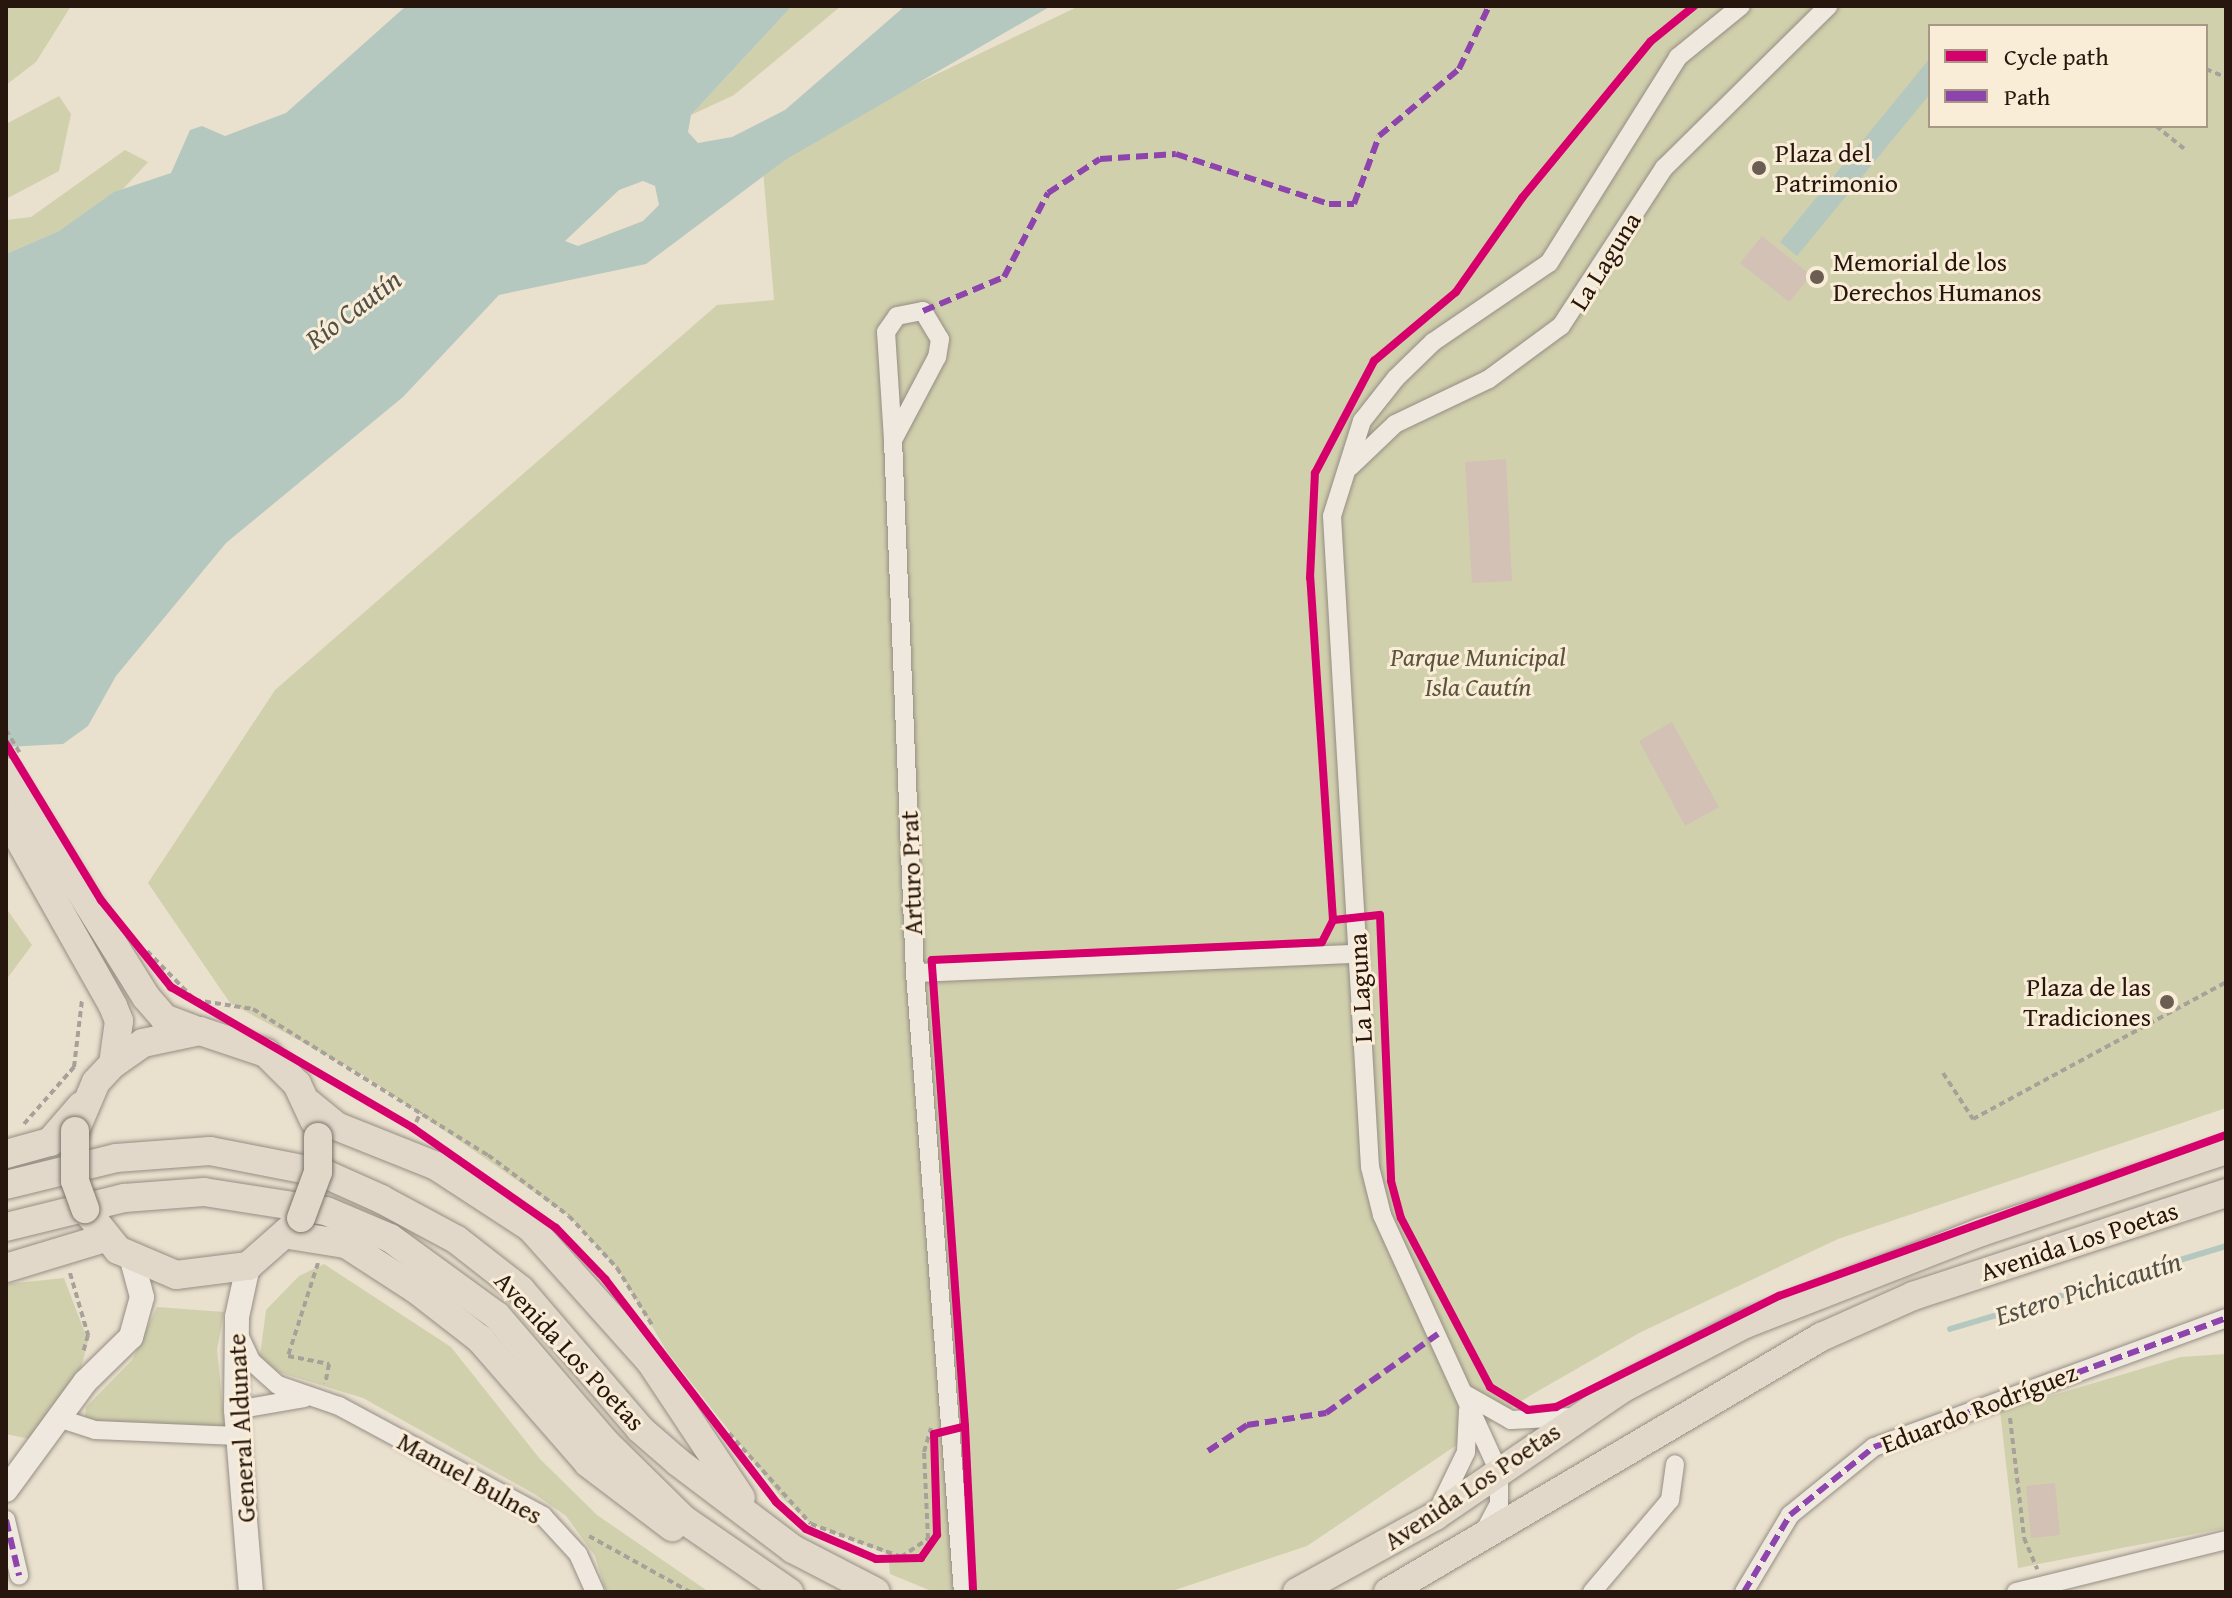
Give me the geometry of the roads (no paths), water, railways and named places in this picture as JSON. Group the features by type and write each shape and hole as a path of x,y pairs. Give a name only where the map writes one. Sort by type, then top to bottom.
{"main road":[{"path":"14,771 81,917 119,1021 113,1064"},
{"path":"6,816 156,1011 200,1031 266,1053 308,1103 336,1126 436,1166 531,1228 650,1361 760,1525"},
{"path":"10,1144 50,1142 113,1064 143,1043 200,1031"},
{"path":"84,1102 75,1131 72,1161 85,1209 105,1238 132,1260 190,1276 248,1266 295,1226 318,1172 318,1137 308,1103"},
{"name":"Avenida Los Poetas","path":"1297,1592 1435,1516 1584,1412 1774,1311 2226,1150"},
{"name":"Avenida Los Poetas","path":"6,1185 116,1158 210,1151 323,1173 381,1199 457,1240 521,1290 640,1429 760,1525 876,1592"},
{"name":"Avenida Los Poetas","path":"6,1227 124,1198 204,1192 326,1211 390,1238 497,1316 632,1471 752,1573 789,1592"},
{"name":"Avenida Los Poetas","path":"1388,1592 1821,1337 1913,1296 2226,1193"},
{"path":"295,1226 346,1244 417,1290 480,1339 588,1463 696,1543 752,1573"},
{"path":"6,1268 105,1238"},
{"path":"6,1490 85,1382 121,1352 139,1322 142,1297 132,1260"},
{"name":"General Aldunate","path":"248,1266 236,1323 236,1410 251,1592"}],"street":[{"name":"La Laguna","path":"1499,1472 1382,1215 1370,1167 1333,577 1332,516 1362,421 1396,378 1433,342 1549,263 1678,57 1741,6"},
{"name":"La Laguna","path":"1346,472 1395,424 1489,379 1561,326 1664,168 1828,6"},
{"name":"Arturo Prat","path":"893,440 937,357 940,339 923,311 897,316 886,332 915,973 963,1592"},
{"path":"915,973 1359,954"},
{"name":"Eduardo Rodríguez","path":"1744,1592 1790,1515 1844,1468 1905,1431 2226,1318"},
{"name":"Manuel Bulnes","path":"236,1323 263,1376 318,1399 543,1516 578,1554 595,1592"},
{"path":"1463,1392 1485,1410 1526,1423 1584,1412"},
{"path":"1435,1516 1466,1452 1463,1392"},
{"path":"236,1410 318,1399"},
{"path":"58,1418 95,1430 238,1436"},
{"path":"1592,1592 1670,1500 1675,1464"},
{"path":"1474,1542 1495,1515 1499,1472"},
{"path":"6,1520 19,1575"},
{"path":"2016,1592 2040,1581 2226,1540"}],"water":[{"name":"Río Cautín","path":"406,6 792,6 691,115 688,132 698,143 732,137 785,110 905,6 1051,6 785,160 646,264 499,295 403,397 226,543 116,676 88,726 63,744 6,747 6,254 59,231 114,192 171,173 190,130 202,126 225,136 286,113","holes":["643,181 655,186 659,205 643,221 578,246 565,241 619,190"]},
{"path":"1928,60 1928,96 1797,256 1780,242"}],"waterway":[{"name":"Estero Pichicautín","path":"1950,1329 2226,1246"}],"place":[{"name":"Plaza del Patrimonio","path":"1759,168"},
{"name":"Memorial de los Derechos Humanos","path":"1817,277"},
{"name":"Plaza de las Tradiciones","path":"2167,1002"}],"park label":[{"name":"Parque Municipal Isla Cautín","path":"1478,672"}]}
